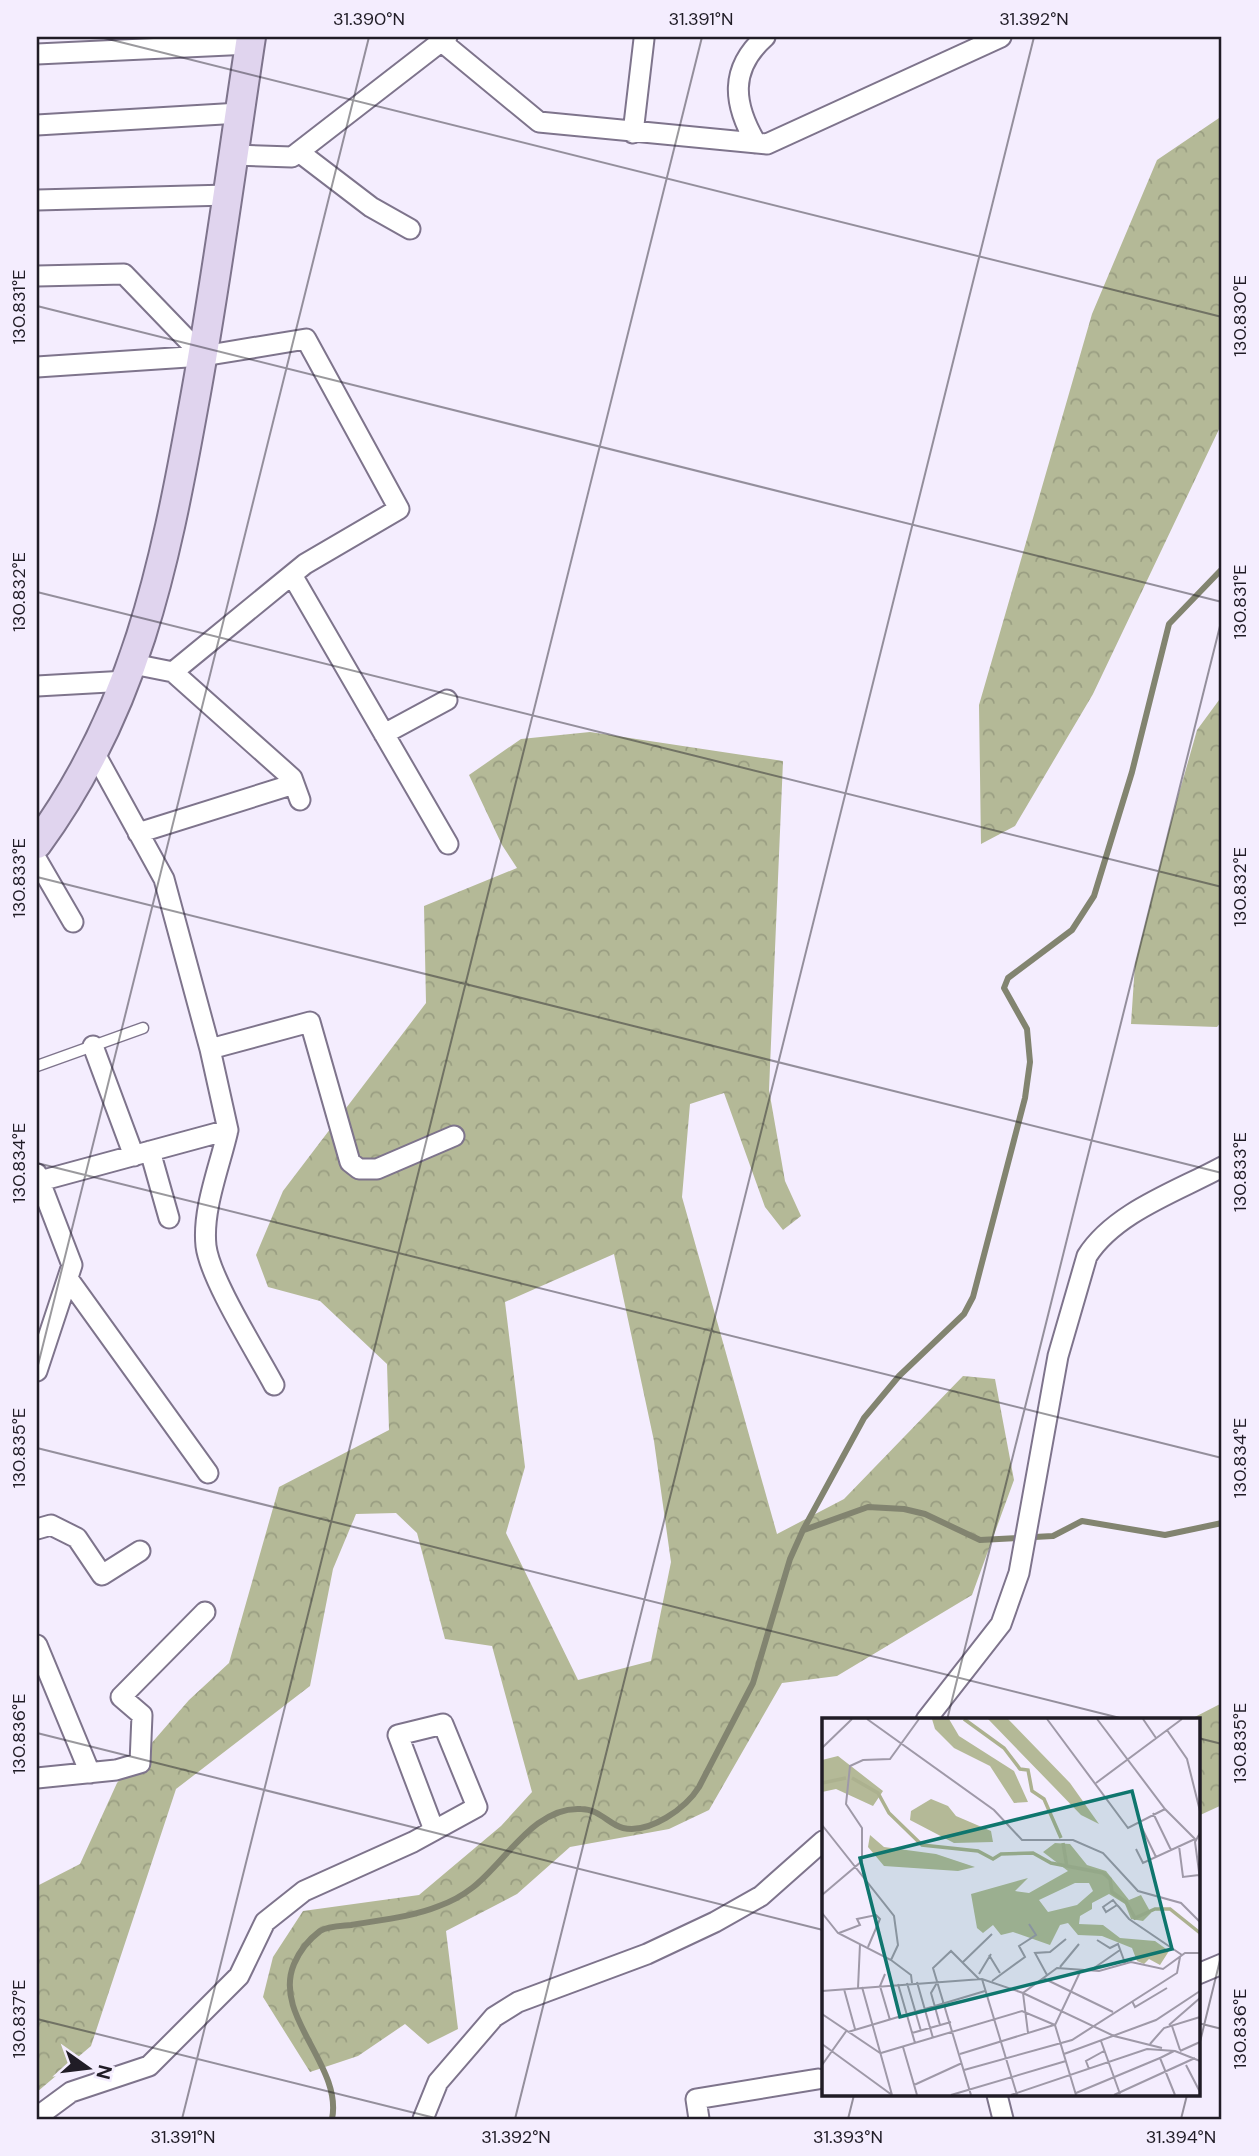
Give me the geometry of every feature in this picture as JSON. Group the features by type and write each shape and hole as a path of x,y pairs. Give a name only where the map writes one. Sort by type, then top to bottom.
{"street":[{"path":"756,143 744,122 738,85 749,51 765,37"},
{"path":"234,156 292,157 444,39 539,122 767,144 1001,37"},
{"path":"633,133 644,39"},
{"path":"37,54 251,41 203,356 163,567 130,673 94,752 37,844"},
{"path":"37,125 240,113"},
{"path":"299,152 371,207 410,229"},
{"path":"37,200 228,195"},
{"path":"37,276 124,274 203,356"},
{"path":"37,367 203,356 306,339 399,509 292,575 173,672 130,673 37,686"},
{"path":"292,575 448,844"},
{"path":"138,833 297,792 292,778 173,672"},
{"path":"384,733 447,701"},
{"path":"94,752 164,879 210,1049 228,1130 207,1219 206,1247 218,1278 274,1385"},
{"path":"37,860 73,922"},
{"path":"210,1049 310,1022 350,1161 359,1169 377,1169 454,1136"},
{"path":"93,1046 169,1218"},
{"path":"37,1371 72,1265 39,1177 142,1154 228,1130"},
{"path":"928,1718 1001,1624 1019,1573 1058,1356 1087,1256 1096,1241 1130,1216 1222,1167"},
{"path":"69,1280 208,1473"},
{"path":"37,1529 51,1525 78,1538 102,1575 140,1551"},
{"path":"37,1778 116,1770 140,1763 142,1715 121,1698 205,1612"},
{"path":"37,1644 90,1773"},
{"path":"37,2117 71,2092 149,2066 239,1976 265,1922 304,1891 434,1830 477,1807 443,1724 398,1735 434,1830"},
{"path":"423,2119 438,2082 494,2017 518,2003 647,1954 715,1922 761,1896 822,1842"},
{"path":"1200,1973 1222,1964"},
{"path":"699,2119 696,2099 818,2079"},
{"path":"997,2096 1003,2119"}],"lane":[{"path":"37,1066 143,1028"}],"green space":[{"path":"1222,116 1222,423 1093,694 1015,826 981,844 979,705 1092,314 1157,160"},
{"path":"1222,696 1222,1021 1217,1027 1131,1024 1135,964 1169,829 1197,730"},
{"path":"590,732 783,761 769,1090 785,1181 801,1216 783,1230 765,1207 724,1093 690,1104 682,1197 777,1534 844,1499 963,1376 995,1379 1014,1480 972,1595 837,1676 782,1683 709,1810 669,1829 570,1847 517,1894 446,1931 458,2029 428,2044 405,2024 358,2056 310,2072 263,1997 273,1957 303,1911 419,1895 501,1826 532,1792 492,1646 445,1639 417,1533 396,1513 356,1514 333,1569 310,1686 176,1789 91,2046 37,2092 37,1886 80,1864 117,1783 189,1700 229,1663 279,1487 389,1430 387,1364 320,1301 268,1287 256,1255 283,1191 426,1003 424,906 517,868 502,845 469,775 521,739","holes":["614,1254 654,1441 671,1562 651,1661 578,1680 506,1533 525,1467 505,1302"]},
{"path":"1222,1703 1222,1805 1200,1815 1200,1718 1193,1718"}],"waterway":[{"path":"332,2119 333,2099 328,2080 292,2003 290,1983 294,1964 312,1938 327,1928 407,1916 452,1900 484,1877 535,1826 564,1811 588,1810 613,1824 633,1829 666,1818 699,1787 753,1683 790,1559 864,1418 899,1376 964,1314 973,1297 1025,1098 1030,1062 1027,1029 1004,988 1008,978 1072,930 1094,896 1132,772 1169,624 1222,569"},
{"path":"804,1530 868,1507 904,1509 925,1514 980,1540 1053,1536 1082,1521 1165,1535 1222,1523"}]}
